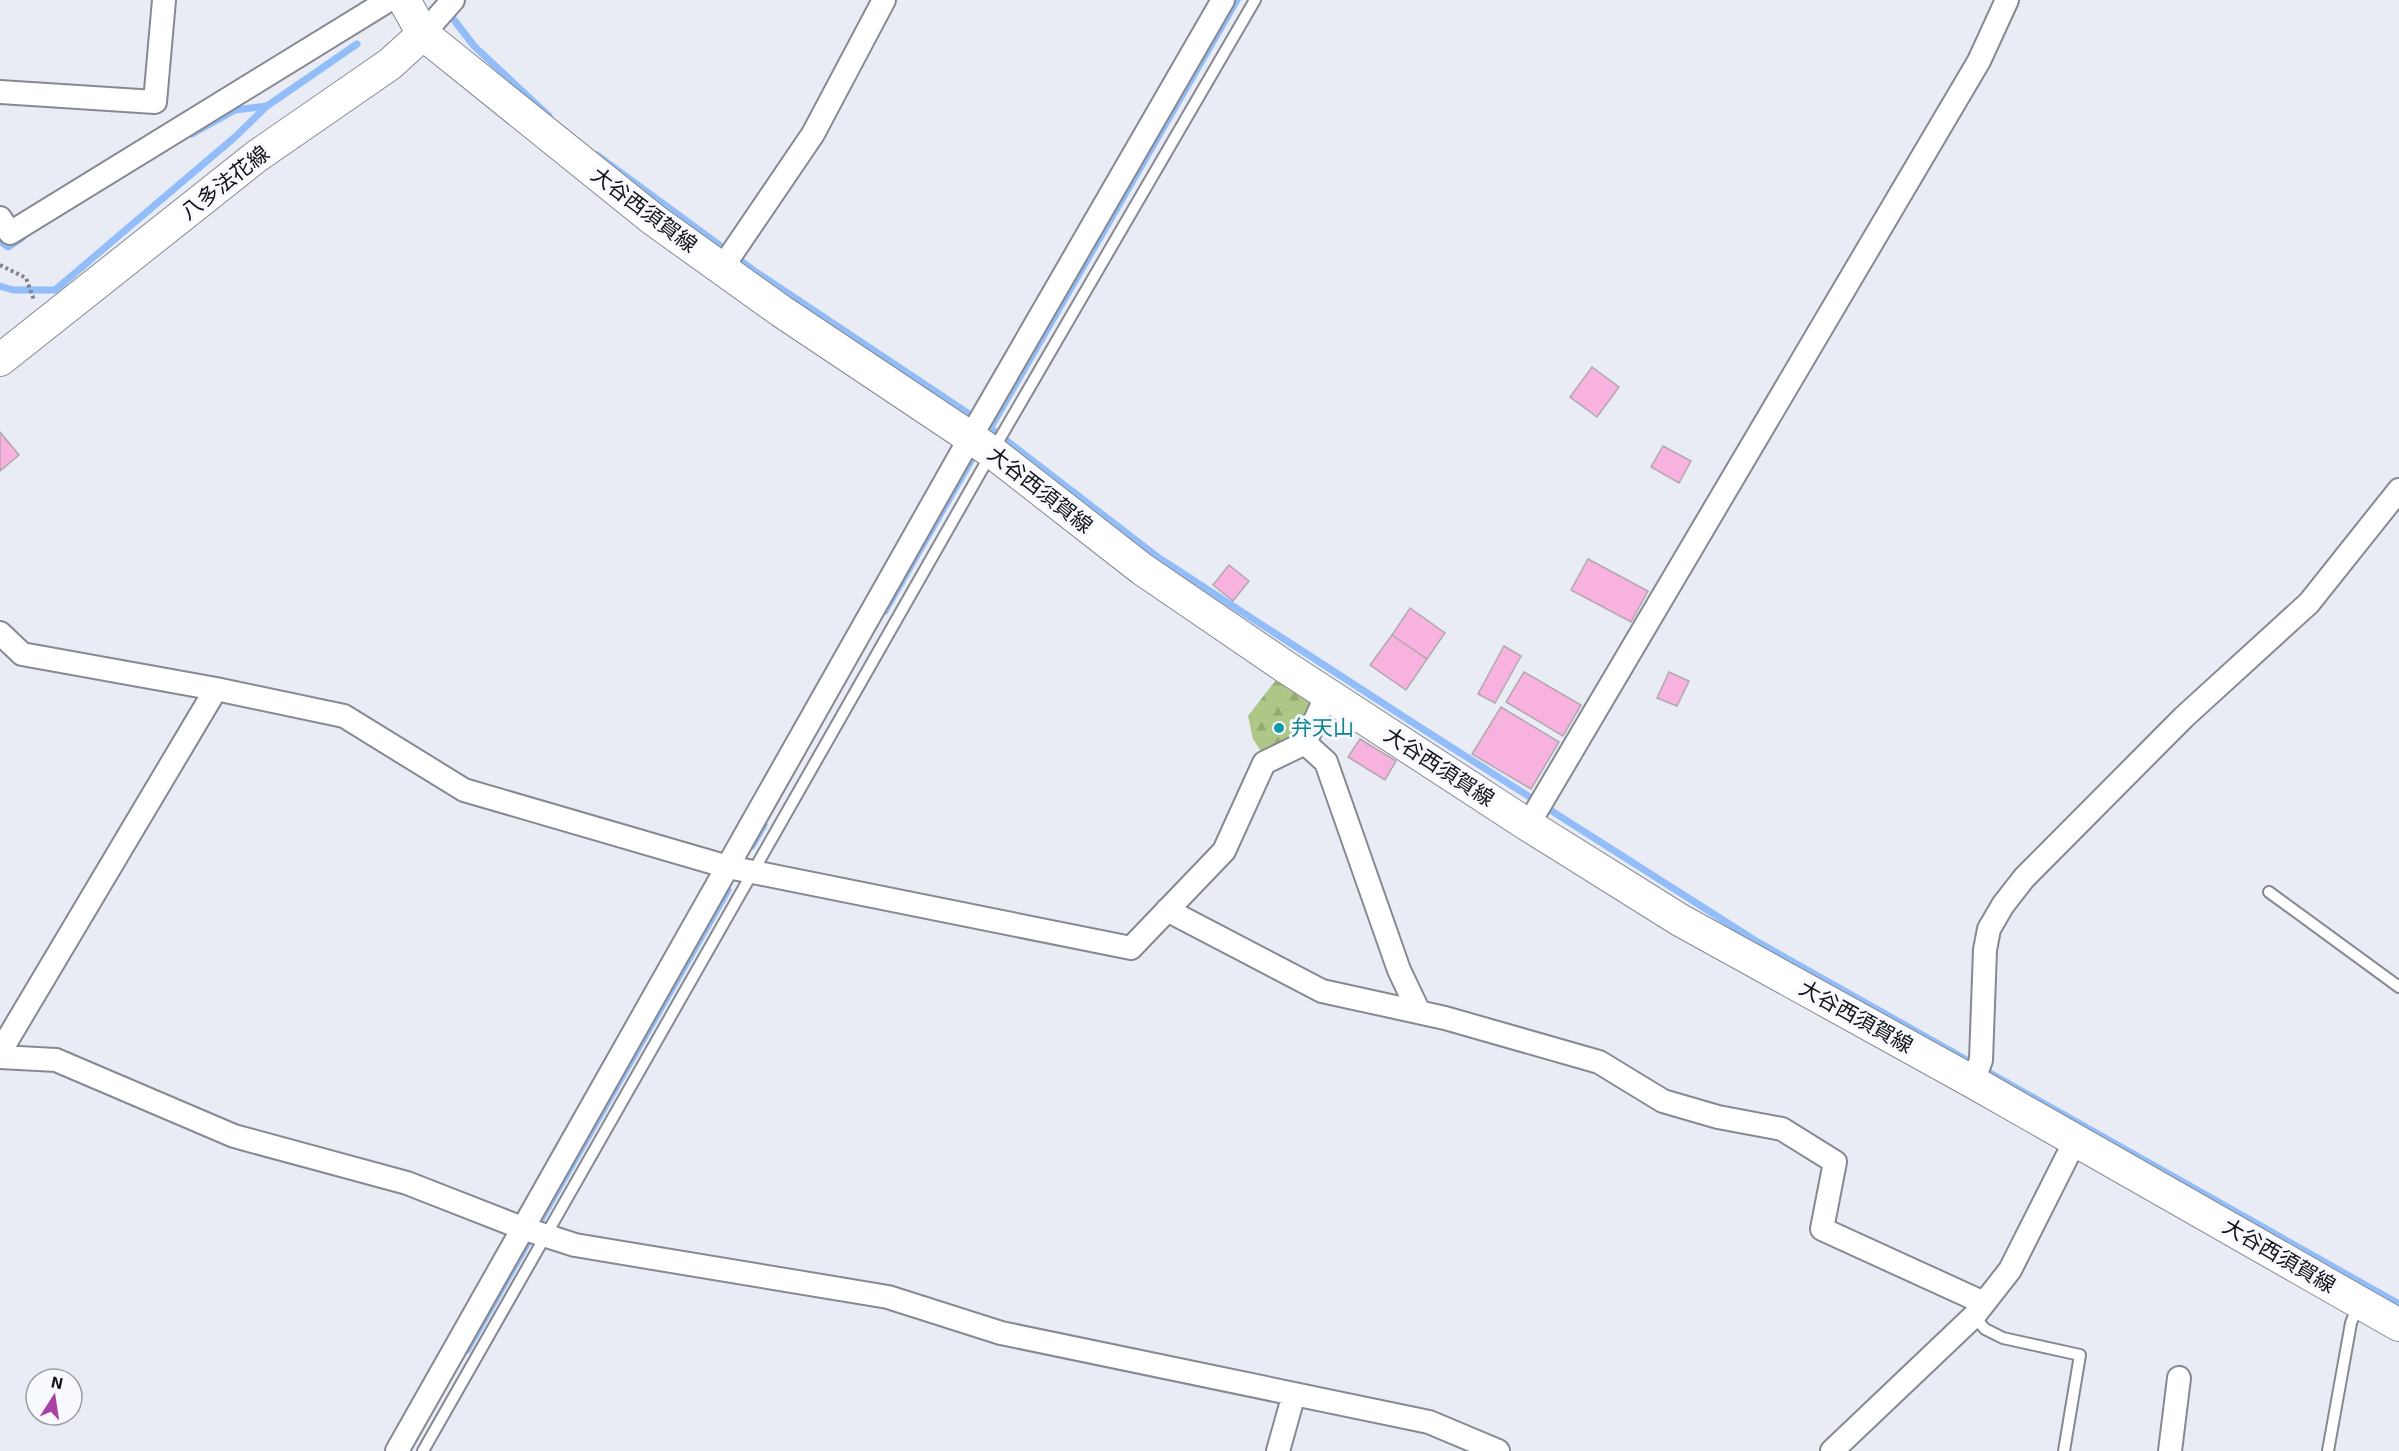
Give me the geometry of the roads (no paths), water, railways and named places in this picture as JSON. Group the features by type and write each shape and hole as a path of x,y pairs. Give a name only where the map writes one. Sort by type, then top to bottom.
{"main road":[{"path":"404,0 423,34"},
{"name":"大谷西須賀線","path":"423,34 654,220 981,445 1142,569 1327,694 1528,825 1680,920 2076,1139 2399,1325"},
{"name":"八多法花線","path":"0,360 257,156 390,64 423,34"}],"street":[{"path":"0,92 155,102 164,0"},
{"path":"0,218 10,233 389,0"},
{"path":"423,34 453,0"},
{"path":"722,268 813,134 884,0"},
{"path":"397,1451 533,1233 728,867 981,445 1223,0"},
{"path":"1528,825 1973,71 2007,0"},
{"path":"1973,1082 1982,1060 1984,950 1989,929 2003,905 2024,878 2184,717 2309,603 2399,490"},
{"path":"0,633 22,654 216,689 344,716 464,790 728,867 1131,948 1224,851 1264,763 1305,743 1327,694"},
{"path":"216,689 0,1054 56,1060 234,1136 407,1183 533,1233 575,1245 888,1297 1001,1333 1429,1422 1498,1451"},
{"path":"1305,743 1326,762 1399,970 1419,1012"},
{"path":"1167,910 1322,991 1419,1012 1599,1062 1663,1101 1718,1117 1782,1129 1835,1162 1822,1229 1979,1310"},
{"path":"1832,1451 1979,1310 2010,1270 2076,1139"},
{"path":"2170,1451 2179,1378"},
{"path":"1278,1451 1294,1394"}],"lane":[{"path":"423,1451 533,1233 753,873 981,445 1256,0"},
{"path":"2269,892 2399,987"},
{"path":"2328,1451 2351,1323 2360,1302"},
{"path":"1979,1310 1985,1329 2002,1338 2080,1355 2064,1451"}],"waterway":[{"path":"988,432 1237,0"},
{"path":"448,12 474,46 549,116"},
{"path":"0,286 13,290 55,290 235,137 267,106 357,44"},
{"path":"192,134 235,110 267,106"},
{"path":"597,155 756,272 990,428 1159,558 1418,726 1756,941 2399,1304"},
{"path":"0,241 8,247 22,238"},
{"path":"885,611 976,452"},
{"path":"752,846 764,825"},
{"path":"467,1350 728,890"}],"place":[{"name":"弁天山","path":"1279,728"}]}
